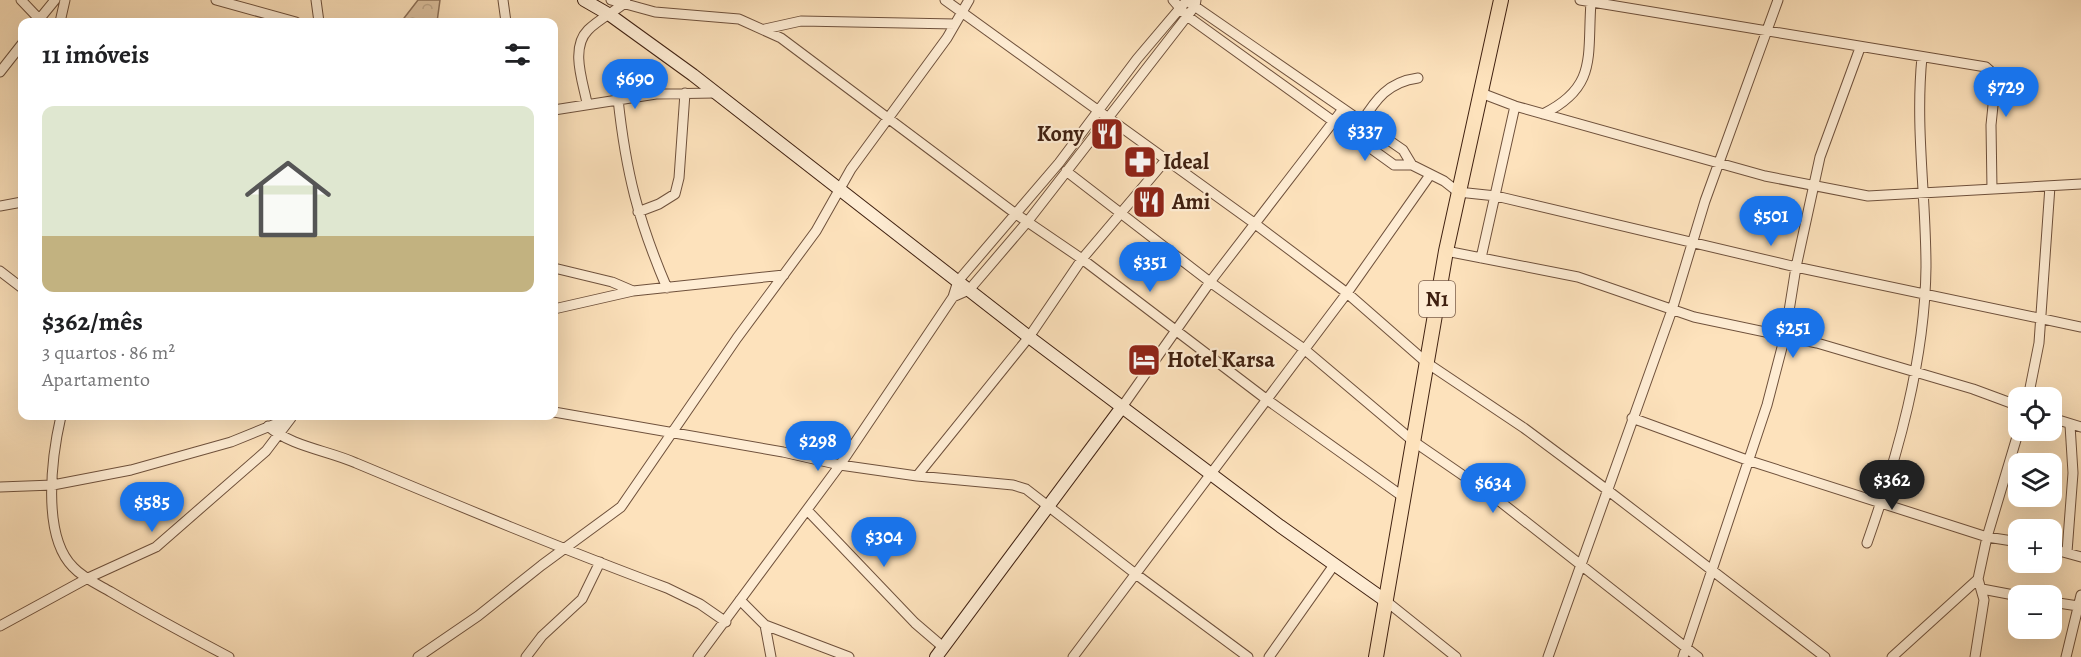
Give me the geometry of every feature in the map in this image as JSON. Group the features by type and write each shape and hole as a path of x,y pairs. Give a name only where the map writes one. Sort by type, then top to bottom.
{"main road":[{"path":"584,0 610,15 715,93 1029,337 1334,565 1386,601"},
{"name":"N1","path":"1376,657 1446,251 1501,0"},
{"path":"940,652 1122,407"}],"street":[{"path":"21,0 36,18"},
{"path":"42,18 55,0"},
{"path":"61,18 64,0"},
{"path":"216,0 281,18"},
{"path":"316,0 318,18"},
{"path":"503,0 505,18"},
{"path":"611,0 626,2 655,12 739,19 765,29 890,117 1016,214 1083,260 1266,399 1402,496"},
{"path":"945,0 1097,112 1254,223 1347,293 1427,363 1489,404 1606,489 1825,657"},
{"path":"418,657 478,616 621,507 784,275 840,191 851,169 955,24 969,0"},
{"path":"1173,0 1188,5 1228,27 1361,123 1403,150 1412,165"},
{"path":"1580,0 1986,67 1996,76 1991,125 1992,189"},
{"path":"1548,657 1606,489 1672,310 1692,243 1778,0"},
{"path":"587,103 578,50 581,41 586,32 626,2"},
{"path":"1542,114 1566,101 1581,86 1588,61 1591,2"},
{"path":"698,657 840,465 953,297 958,281 1188,5"},
{"path":"953,297 969,290 1028,221 1108,118 1188,5"},
{"path":"1188,5 1332,122 1394,165 1412,165 1458,192 1496,196 1796,267 2081,327"},
{"path":"765,29 801,21 955,24"},
{"path":"1684,652 1767,405 1785,336 1813,184 1826,138 1860,48"},
{"path":"0,72 18,49"},
{"path":"1867,543 1881,503 1915,372 1924,295 1919,122 1922,57"},
{"path":"1361,123 1374,103 1391,85 1418,78"},
{"path":"638,212 659,204 675,194 679,178 686,93"},
{"path":"558,109 618,99 715,93"},
{"path":"1481,93 1542,114 1765,176 1868,196 2081,184"},
{"path":"618,99 623,148 638,212 667,288"},
{"path":"1481,258 1515,106"},
{"path":"1122,407 1210,282 1343,109"},
{"path":"917,476 1029,337 1083,260 1165,161"},
{"path":"1066,171 1210,282 1304,349 1413,441 1469,478 1581,565 1684,652 1698,657"},
{"path":"1073,657 1137,575 1211,472 1347,293 1430,175"},
{"path":"2030,387 2037,357 2050,186"},
{"path":"0,206 18,203"},
{"path":"1446,251 1578,277 1719,324 1817,343 2008,402"},
{"path":"558,269 612,282 633,291"},
{"path":"0,271 18,285"},
{"path":"558,308 633,291 784,275"},
{"path":"558,413 783,452 840,465 917,476 1013,485 1026,489 1248,657"},
{"path":"1632,418 1747,460 1987,537 2008,540"},
{"path":"60,420 52,453 54,518 63,552 73,567 88,578 229,657"},
{"path":"0,487 52,485 131,470 231,442 285,420"},
{"path":"0,626 88,578 156,547 206,506 266,451 291,420"},
{"path":"2062,422 2081,427"},
{"path":"2067,552 2073,473 2070,425"},
{"path":"268,426 279,436 336,454 413,488 682,595 726,622"},
{"path":"1975,657 1983,614 1982,589 1978,579 1987,537 2016,441"},
{"path":"807,510 940,652"},
{"path":"2062,551 2081,557"},
{"path":"526,657 542,636 582,599 600,562"},
{"path":"1269,657 1334,565"},
{"path":"1892,657 1978,579"},
{"path":"1982,589 2008,594"},
{"path":"2066,657 2081,595"},
{"path":"740,600 765,625 849,657"},
{"path":"1386,601 1456,657"},
{"path":"2062,604 2078,606"},
{"path":"765,625 771,657"}],"green space":[{"path":"418,0 440,0 438,18 404,18"}],"place":[{"name":"Kony","path":"1107,134"},
{"name":"Ideal","path":"1140,162"},
{"name":"Ami","path":"1149,202"},
{"name":"Hotel Karsa","path":"1144,360"}]}
